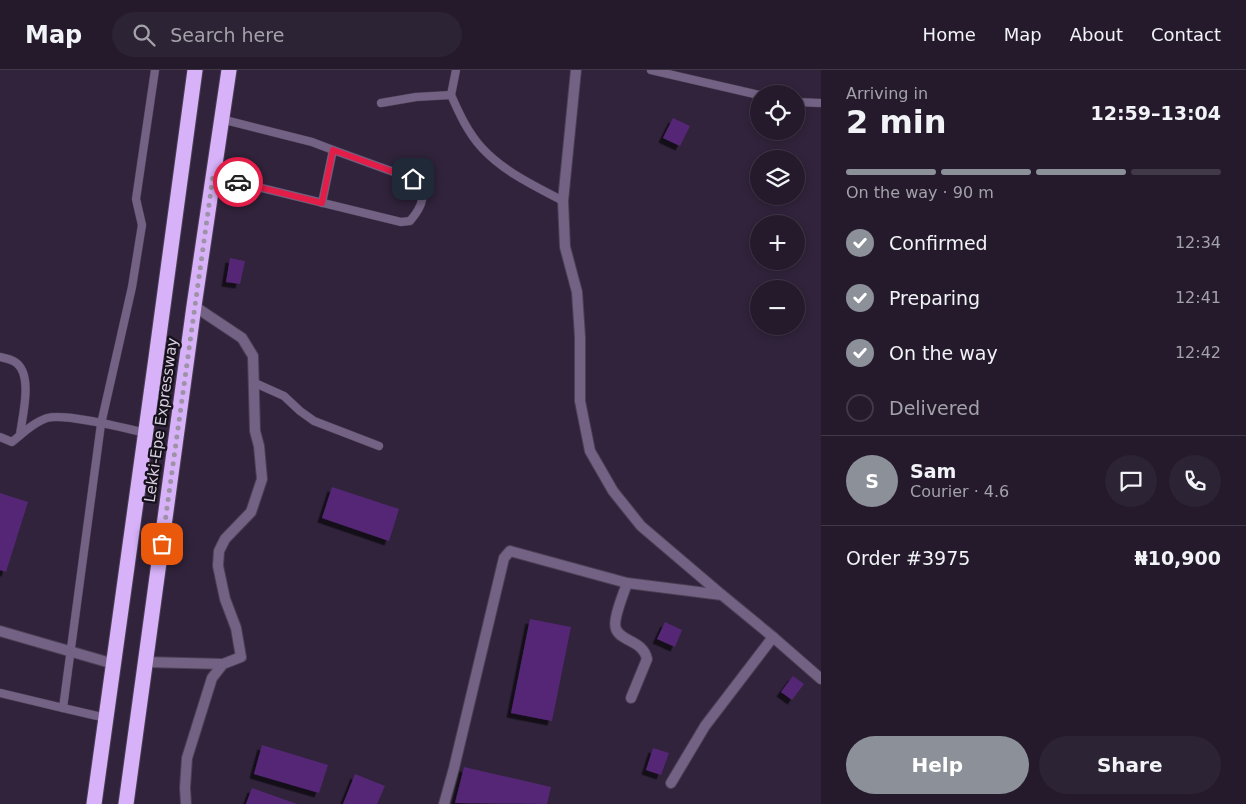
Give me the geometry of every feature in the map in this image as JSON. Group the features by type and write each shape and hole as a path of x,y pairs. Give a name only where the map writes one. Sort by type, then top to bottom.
{"highway":[{"name":"Lekki-Epe Expressway","path":"94,804 195,70"},
{"name":"Lekki-Epe Expressway","path":"126,804 194,306 221,119 230,70"}],"street":[{"path":"576,70 563,201 565,247 577,292 580,337 580,401 590,451 613,491 641,526 772,636 821,680"},
{"path":"145,662 223,664 241,657 236,628 225,599 218,566 219,551 225,539 251,512 262,480 259,446 255,431 253,356 242,338 194,306"},
{"path":"444,804 504,558 510,551 627,583 722,595"},
{"path":"627,583 615,620 615,629 618,633 642,648 646,659 631,698"},
{"path":"0,631 114,664"},
{"path":"671,783 705,726 772,636"},
{"path":"186,804 187,758 212,678 223,664"}],"lane":[{"path":"63,708 101,424 132,287 142,225 136,199 155,70"},
{"path":"456,70 451,95 460,115 482,148 514,175 563,201"},
{"path":"651,70 750,93"},
{"path":"380,103 416,97 451,95"},
{"path":"805,103 821,104"},
{"path":"213,176 401,222 410,221 416,214 423,192 413,179 312,142 221,119"},
{"path":"322,203 333,150"},
{"path":"0,357 16,362 24,373 27,384 20,436"},
{"path":"255,382 284,396 314,421 379,446"},
{"path":"0,437 12,442 46,418 64,417 146,433"},
{"path":"0,693 106,718"}],"building":[{"path":"673,118 690,126 680,146 663,138"},
{"path":"230,258 245,261 240,284 226,282"},
{"path":"332,487 399,509 389,541 322,518"},
{"path":"0,493 28,502 6,572 0,570"},
{"path":"530,619 571,627 552,721 511,713"},
{"path":"665,622 682,630 675,647 657,639"},
{"path":"793,676 804,684 792,700 781,692"},
{"path":"262,745 328,765 319,793 254,774"},
{"path":"653,748 669,753 661,775 646,770"},
{"path":"464,767 551,787 547,804 455,803"},
{"path":"355,774 385,786 377,804 343,804"},
{"path":"252,788 297,804 246,804"}],"way so far":[{"path":"162,544 213,176 238,182"}],"route":[{"path":"238,182 322,203 333,150 413,179"}]}
